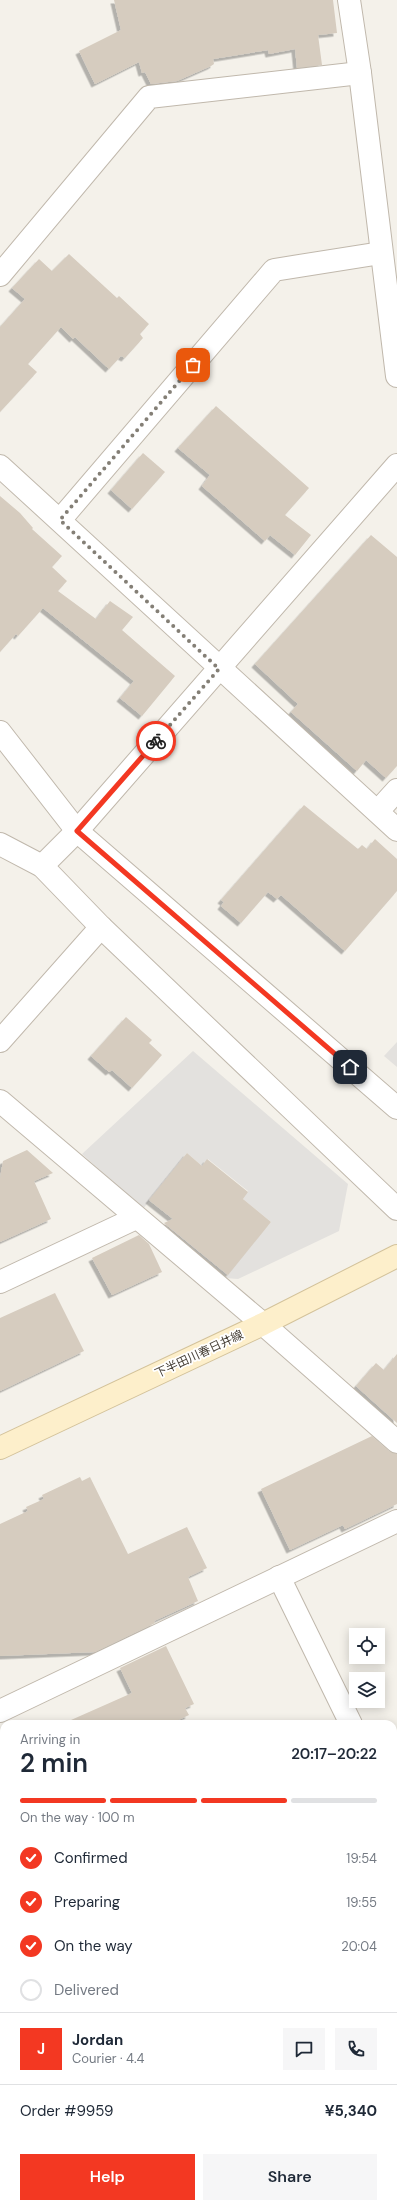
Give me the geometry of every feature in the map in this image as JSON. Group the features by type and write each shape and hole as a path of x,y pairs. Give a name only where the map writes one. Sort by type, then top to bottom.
{"main road":[{"name":"下半田川春日井線","path":"0,1448 263,1324 397,1256"}],"street":[{"path":"349,0 360,73 397,376"},
{"path":"0,275 149,97 360,73"},
{"path":"60,520 274,270 381,253"},
{"path":"42,866 77,831 397,465"},
{"path":"0,466 219,669 378,811 397,830"},
{"path":"0,732 77,831 397,1108"},
{"path":"378,811 397,790"},
{"path":"0,844 42,866 101,927 397,1209"},
{"path":"0,1041 101,927"},
{"path":"0,1101 136,1218 263,1324 397,1442"},
{"path":"0,1282 136,1218"},
{"path":"0,1711 397,1521"},
{"path":"279,1577 349,1720"}],"shaded area":[{"path":"397,1042 397,1067 384,1056"},
{"path":"193,1051 348,1184 339,1231 238,1279 225,1278 271,1222 243,1199 248,1191 208,1159 202,1166 187,1153 143,1209 82,1154"}],"building":[{"path":"114,0 333,0 337,33 318,35 322,65 297,68 295,49 269,54 268,50 213,59 214,64 211,66 177,81 151,84 145,72 142,73 139,62 95,84 79,51 121,30"},
{"path":"69,254 117,298 119,296 149,324 140,334 143,338 125,358 121,356 109,369 75,337 73,339 61,327 28,364 37,372 0,412 0,327 25,299 12,288 39,259 52,271"},
{"path":"216,406 309,488 285,515 311,535 295,555 270,535 265,541 202,486 210,475 178,448"},
{"path":"143,453 165,472 132,509 111,490"},
{"path":"0,496 20,513 33,528 32,529 62,556 52,567 67,581 58,591 96,619 110,601 133,617 122,630 175,676 142,716 120,698 134,681 43,608 18,636 16,634 0,652"},
{"path":"371,535 397,557 397,766 386,778 366,760 357,771 291,712 298,704 255,664"},
{"path":"304,805 358,849 362,845 367,849 375,839 397,859 397,891 345,951 281,895 277,899 268,892 241,923 221,906 224,902 221,900"},
{"path":"126,1017 152,1040 149,1043 162,1055 132,1088 112,1070 109,1072 91,1056"},
{"path":"27,1150 53,1173 34,1181 51,1219 0,1242 0,1178 3,1161"},
{"path":"187,1153 202,1166 207,1159 248,1192 243,1199 271,1222 228,1275 164,1223 173,1219 149,1200"},
{"path":"139,1235 149,1244 162,1272 112,1295 92,1258"},
{"path":"55,1293 84,1351 0,1391 0,1318"},
{"path":"397,1354 397,1423 356,1386 376,1363 384,1370"},
{"path":"372,1436 389,1451 397,1454 397,1504 345,1529 343,1525 290,1550 261,1489"},
{"path":"80,1477 82,1481 90,1477 128,1554 187,1527 207,1568 188,1577 198,1601 154,1621 155,1623 95,1652 0,1656 0,1524 28,1511 26,1507 44,1499 42,1495"},
{"path":"166,1646 194,1704 185,1708 189,1715 178,1720 71,1720 132,1693 120,1668"}],"way so far":[{"path":"156,741 219,669 60,520 193,365"}],"route":[{"path":"156,741 77,831 350,1067"}]}
